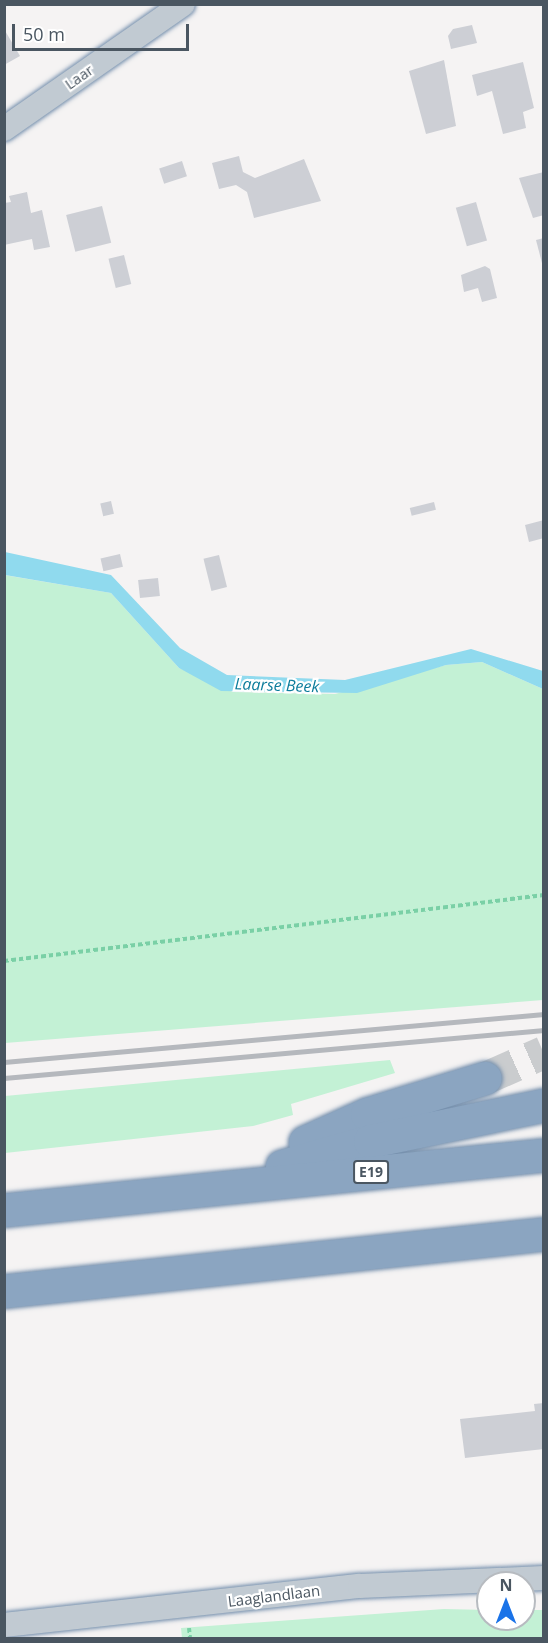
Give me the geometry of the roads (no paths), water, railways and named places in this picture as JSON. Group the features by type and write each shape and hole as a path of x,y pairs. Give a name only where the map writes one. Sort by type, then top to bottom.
{"highway":[{"path":"199,1189 367,1114 485,1078"},
{"path":"199,1189 370,1141 543,1105"},
{"name":"E19","path":"4,1210 543,1155"},
{"path":"4,1291 543,1234"},
{"path":"334,1256 543,1256"}],"street":[{"name":"Laar","path":"4,129 183,4"},
{"name":"Laaglandlaan","path":"4,1625 360,1586 543,1578"}],"water":[{"name":"Laarse Beek","path":"5,552 111,575 180,648 227,675 345,680 471,649 543,671 543,689 482,662 446,665 357,693 221,691 179,668 111,593 5,575"}],"tunnel":[{"path":"485,1078 544,1052"}],"railway":[{"path":"4,1062 544,1014"},
{"path":"4,1078 544,1030"}]}
